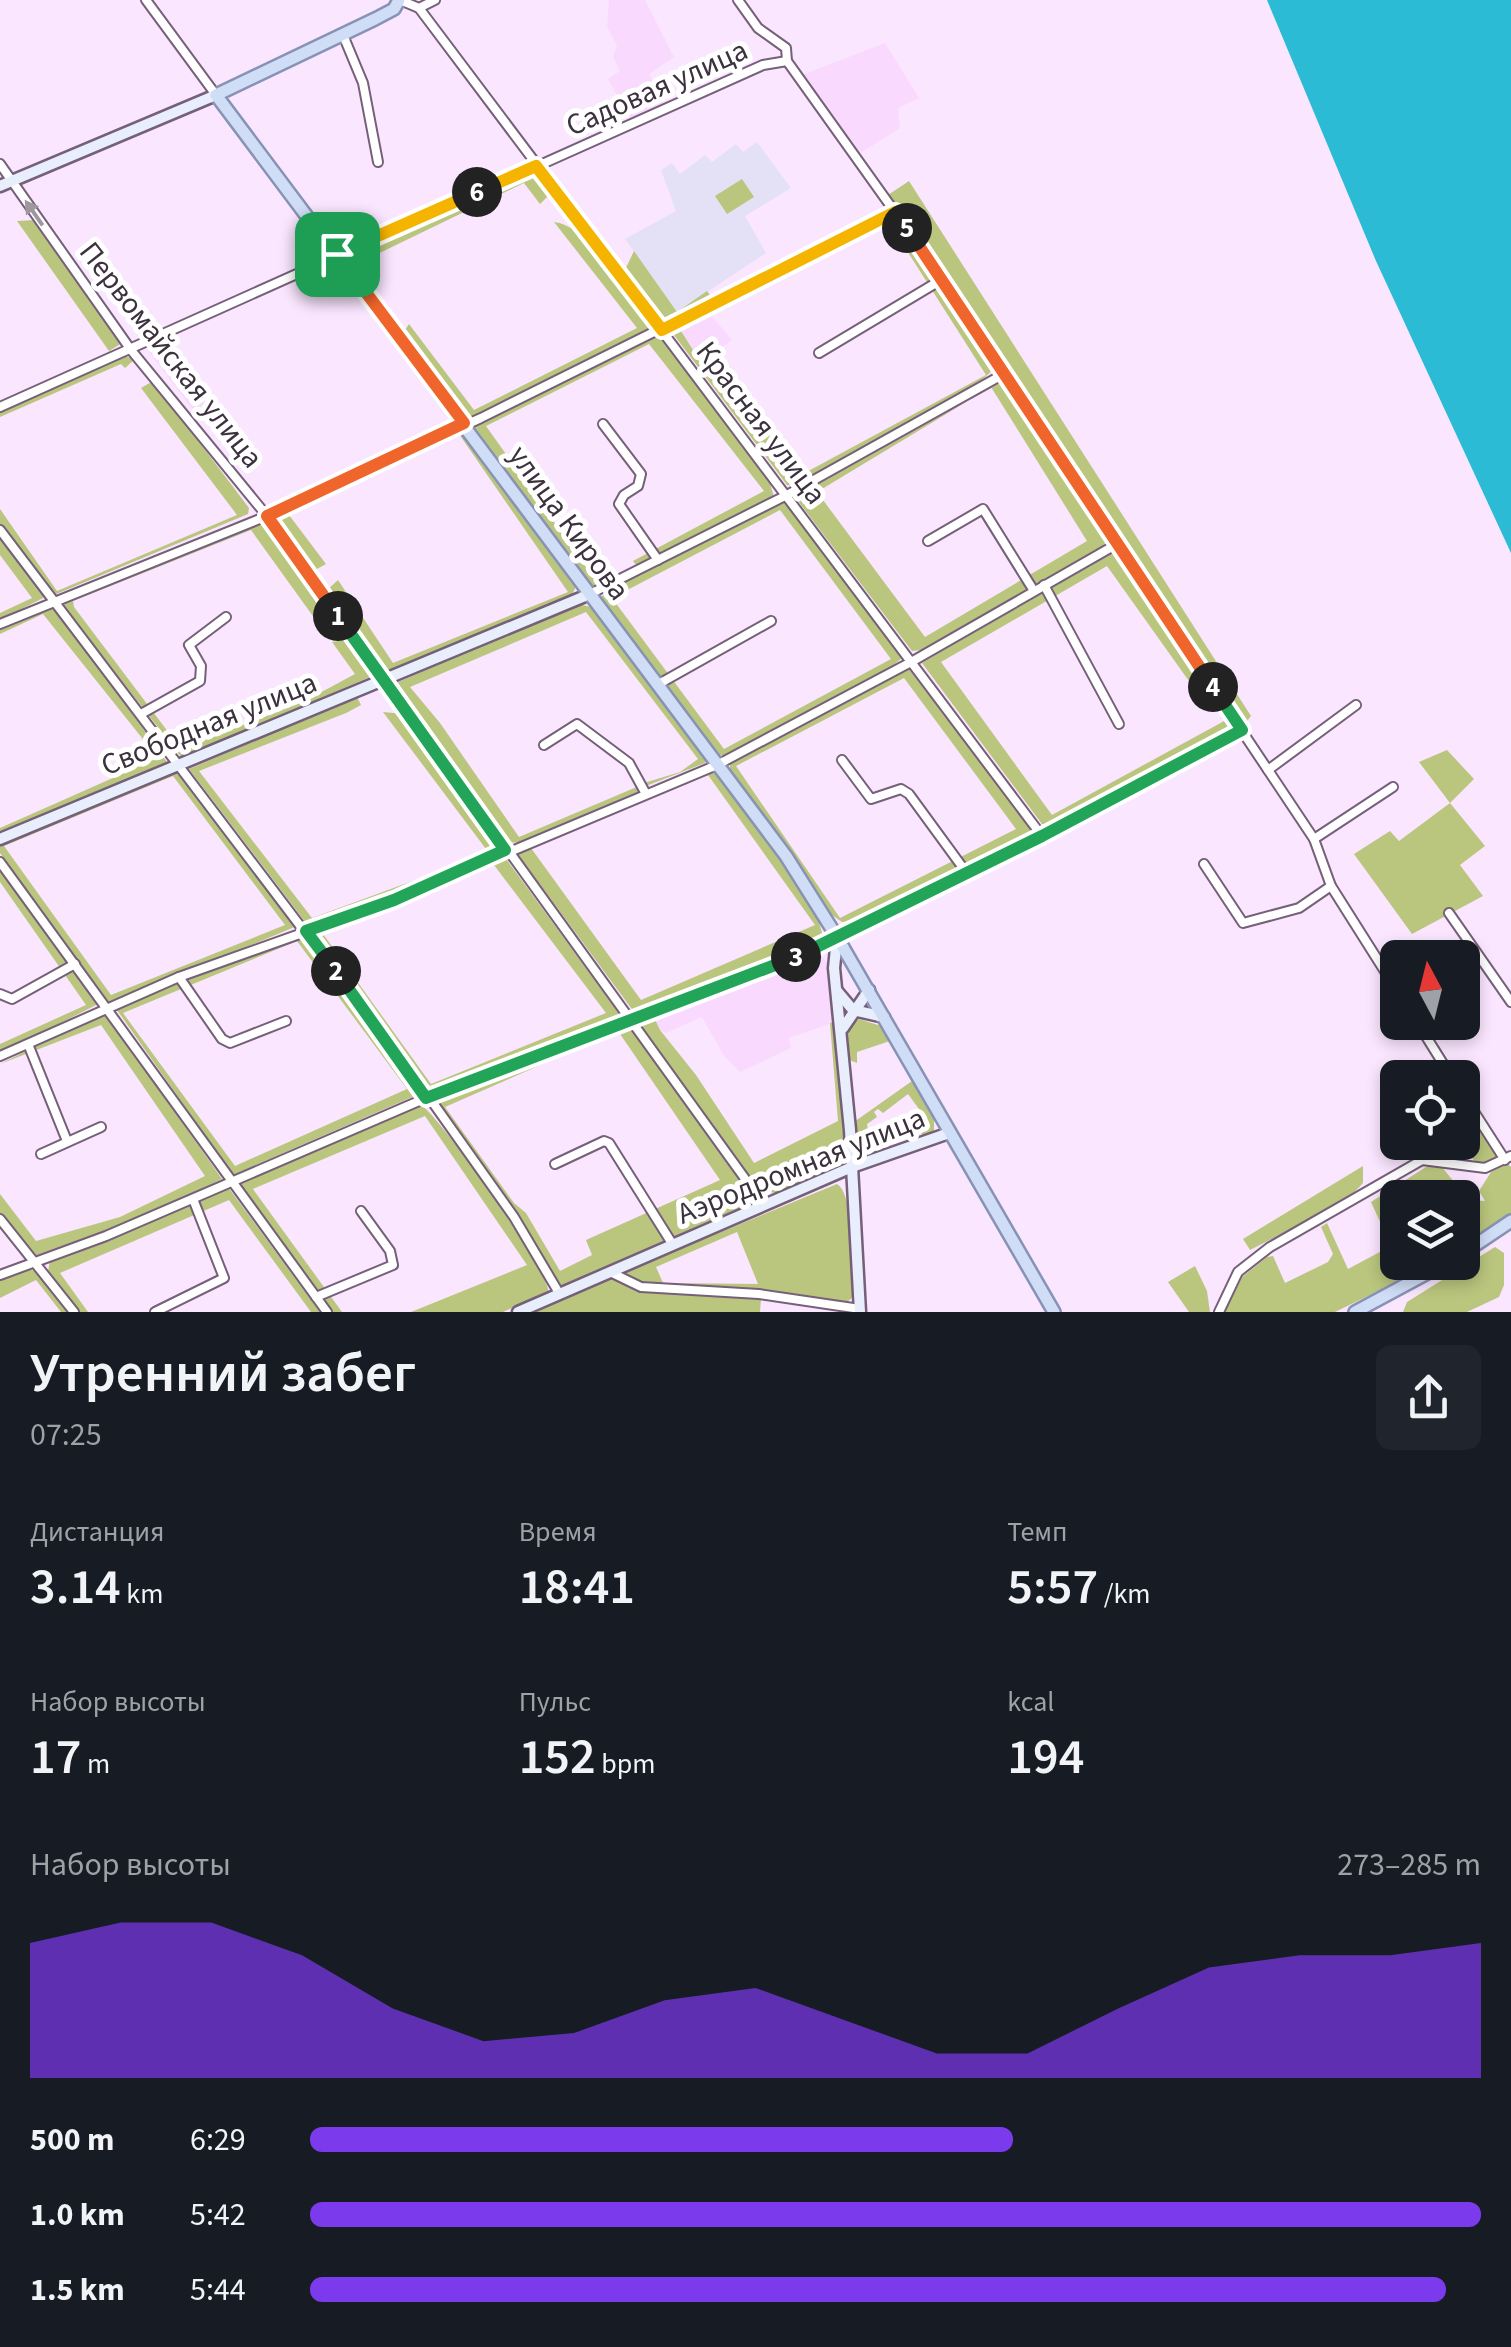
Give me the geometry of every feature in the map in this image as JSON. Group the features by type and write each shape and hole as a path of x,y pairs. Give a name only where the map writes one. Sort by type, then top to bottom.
{"main road":[{"path":"216,95 394,10 400,0"},
{"name":"улица Кирова","path":"216,95 786,856 1054,1312"},
{"path":"1480,1242 1511,1221"},
{"path":"1355,1312 1415,1280"}],"street":[{"name":"улица Кирова","path":"146,0 216,95"},
{"path":"400,0 419,8 435,0"},
{"path":"738,0 758,28 786,48 787,61 895,212 1242,730 1314,839 1331,886 1380,964"},
{"name":"Красная улица","path":"419,8 1042,836"},
{"path":"343,35 363,83 378,162"},
{"name":"Садовая улица","path":"0,406 763,65 787,61"},
{"path":"0,186 216,95"},
{"name":"Первомайская улица","path":"0,164 131,350 267,516 764,1204"},
{"path":"0,624 267,516 662,330 895,212"},
{"path":"819,353 941,280"},
{"name":"Свободная улица","path":"0,839 590,594 787,495 1002,375"},
{"path":"603,424 641,474 638,486 624,495 620,504 658,560"},
{"path":"928,541 983,508 1034,592"},
{"path":"0,530 306,931 514,1217 559,1294"},
{"path":"0,1056 179,977 394,900 505,850 717,764 913,661 1118,544"},
{"path":"1044,586 1119,724"},
{"path":"141,714 200,681 201,666 190,645 226,617"},
{"path":"657,685 771,622"},
{"path":"1268,770 1356,705"},
{"path":"544,745 578,724 630,764 646,794"},
{"path":"0,1275 193,1199 426,1098 814,950 1242,730"},
{"path":"842,760 870,799 901,788 908,794 966,872"},
{"path":"1314,839 1393,787"},
{"path":"0,862 327,1312"},
{"path":"1204,864 1243,924 1299,908 1331,886"},
{"path":"1449,913 1511,1002"},
{"path":"610,1272 641,1287 758,1294 860,1310 842,1029 834,968 837,937"},
{"path":"834,968 850,960"},
{"path":"0,994 12,999 75,964"},
{"path":"179,977 222,1039 230,1043 286,1021"},
{"path":"842,1029 868,990"},
{"path":"837,991 852,1010 884,1018"},
{"path":"28,1044 67,1141"},
{"path":"1219,1312 1238,1272 1270,1247 1422,1160 1486,1168 1508,1158 1480,1119"},
{"path":"41,1154 101,1127"},
{"name":"Аэродромная улица","path":"518,1312 764,1204 949,1133"},
{"name":"Аэродромная улица","path":"555,1164 604,1141 609,1143 673,1245"},
{"path":"155,1312 224,1278 193,1199"},
{"path":"316,1297 394,1265 390,1251 361,1211"},
{"path":"0,1219 30,1262 45,1274 74,1312"}],"shaded area":[{"path":"609,0 645,0 674,57 649,74 665,106 632,122 608,79 620,71 613,56 617,46 607,26"},
{"path":"885,43 919,98 898,108 900,128 859,154 802,75"},
{"path":"757,142 791,188 745,216 766,253 677,312 625,239 676,211 661,170 672,163 680,174 705,155 712,162 736,144 743,152"},
{"path":"709,313 732,340 701,362 680,331"},
{"path":"158,345 208,405 196,414 149,352"},
{"path":"819,954 828,963 835,1022 789,1038 791,1048 740,1072 724,1056 702,1017 666,1033 660,1030 652,1013"}],"green space":[{"path":"527,173 535,173 550,194 540,204 524,183 361,262 355,260 360,251"},
{"path":"742,179 754,197 727,214 715,196"},
{"path":"909,181 1251,716 1243,726 888,195"},
{"path":"895,218 994,369 975,386 795,486 787,485 674,335 676,328","holes":["890,224 986,375 801,475 710,356 700,361 681,331"]},
{"path":"35,220 122,343 109,351 17,221"},
{"path":"554,222 569,227 596,250 655,327 470,418 405,330 409,324 474,410 637,328"},
{"path":"634,251 677,312 707,291 713,299 662,321 625,270"},
{"path":"659,333 769,480 774,497 637,566 633,561 764,491 649,344 486,426 596,581 611,573 614,577 593,588 472,426"},
{"path":"124,356 135,359 125,368 121,364 0,417 0,411"},
{"path":"153,381 249,508 248,514 54,595 0,525 0,509 57,591 237,515 141,388"},
{"path":"1000,383 1014,396 1106,534 1106,542 1098,551 922,650 912,651 798,501 799,495 969,400 817,492 925,637 1087,541 991,388"},
{"path":"463,431 576,586 571,598 385,672 326,591 338,580 393,663 568,592 459,434"},
{"path":"400,459 289,515 326,564 315,570 309,566 276,521 277,516"},
{"path":"780,501 787,502 902,658 883,674 724,756 714,753 600,598 614,585","holes":["780,510 891,659 724,749 612,598"]},
{"path":"260,521 330,612 315,619 251,530 73,601 74,607 181,749 303,702 355,674 332,642 350,639 372,676 182,758 64,607 65,601"},
{"path":"0,535 47,596 0,620 0,613 32,598 0,555"},
{"path":"1107,553 1117,553 1127,562 1233,725 1222,736 1051,824 1042,824 922,663","holes":["1107,566 1206,705 1214,701 1226,720 1052,815 941,662"]},
{"path":"578,604 596,608 705,757 705,763 646,786 644,783 680,772 698,759 586,612 410,687 440,723 519,837 639,786 637,794 521,842 506,843 395,688 396,683"},
{"path":"54,605 167,762 0,835 0,828 158,758 43,614 0,634 0,628"},
{"path":"909,669 1030,827 1030,836 853,921 842,922 832,915 730,771 730,764","holes":["904,678 1016,829 840,918 736,766"]},
{"path":"357,697 361,705 346,713 199,771 312,918 445,869 486,849 383,712 404,714 496,848 448,875 309,927 189,769"},
{"path":"1447,750 1474,779 1450,803 1419,762"},
{"path":"177,768 297,926 110,1004 0,853 0,841","holes":["173,776 285,925 111,995 4,846"]},
{"path":"715,769 794,875 818,919 823,938 634,1012 516,852","holes":["708,775 815,925 641,1000 531,848"]},
{"path":"1450,803 1485,846 1460,865 1483,896 1412,934 1354,854 1390,831 1399,841"},
{"path":"504,856 621,1016 428,1091 315,936 317,930","holes":["494,865 606,1013 431,1084 323,934"]},
{"path":"0,868 98,1004 0,1054 0,1044 86,1005 0,882"},
{"path":"304,935 364,1011 419,1094 233,1175 117,1010 174,983","holes":["297,941 407,1089 235,1166 123,1013"]},
{"path":"652,1013 754,1163 838,1121 830,1023 835,1022 844,1143 840,1153 815,1176 775,1193 759,1190 642,1027"},
{"path":"105,1015 112,1023 222,1179 154,1213 34,1256 0,1213 0,1194 36,1241 120,1217 205,1176 101,1025 0,1064"},
{"path":"859,1019 881,1026 890,1041 857,1052 857,1063 847,1059 845,1032"},
{"path":"626,1026 634,1030 755,1201 560,1286 523,1224 436,1108 436,1100","holes":["618,1031 720,1180 586,1240 592,1255 560,1271 526,1213 514,1203 445,1107"]},
{"path":"912,1081 934,1120 934,1131 924,1136 915,1129 927,1120 908,1094 883,1113 878,1109 874,1112 877,1117 867,1124 871,1155 862,1156 854,1122"},
{"path":"421,1105 493,1196 532,1256 548,1291 503,1312 411,1312 527,1265 425,1116 253,1189 342,1312 333,1312 240,1186 242,1181"},
{"path":"1480,1128 1501,1161 1480,1165 1474,1160 1480,1160"},
{"path":"1507,1163 1511,1167 1511,1213 1480,1234 1480,1201 1485,1201 1480,1189 1491,1172"},
{"path":"1363,1166 1363,1183 1346,1201 1250,1250 1243,1239"},
{"path":"1441,1166 1453,1180 1406,1180 1426,1167"},
{"path":"837,1184 843,1191 852,1236 854,1296 845,1304 642,1285 619,1274","holes":["737,1232 758,1284 663,1283 656,1267"]},
{"path":"228,1187 320,1312 311,1312 229,1200 60,1273 88,1312 77,1312 48,1272 50,1260"},
{"path":"1380,1196 1380,1222 1371,1202"},
{"path":"1327,1223 1348,1269 1380,1252 1380,1280 1401,1280 1335,1312 1225,1312 1242,1277 1267,1257 1273,1256 1285,1283 1328,1262 1333,1254 1321,1227"},
{"path":"1495,1247 1504,1253 1504,1285 1499,1297 1467,1312 1403,1312 1407,1302 1442,1280 1480,1280 1480,1256"},
{"path":"1195,1266 1207,1291 1210,1312 1189,1312 1168,1282"},
{"path":"26,1267 44,1276 70,1312 61,1312 36,1280 0,1298 0,1279"},
{"path":"611,1278 635,1289 761,1298 760,1312 528,1312"}],"water":[{"path":"1267,0 1511,0 1511,553 1376,261"}],"route":[{"path":"536,166 662,330 895,212 1242,730 814,950 426,1098 414,1076 306,931 394,900 505,850 267,516 464,423 337,254 536,166"}]}
